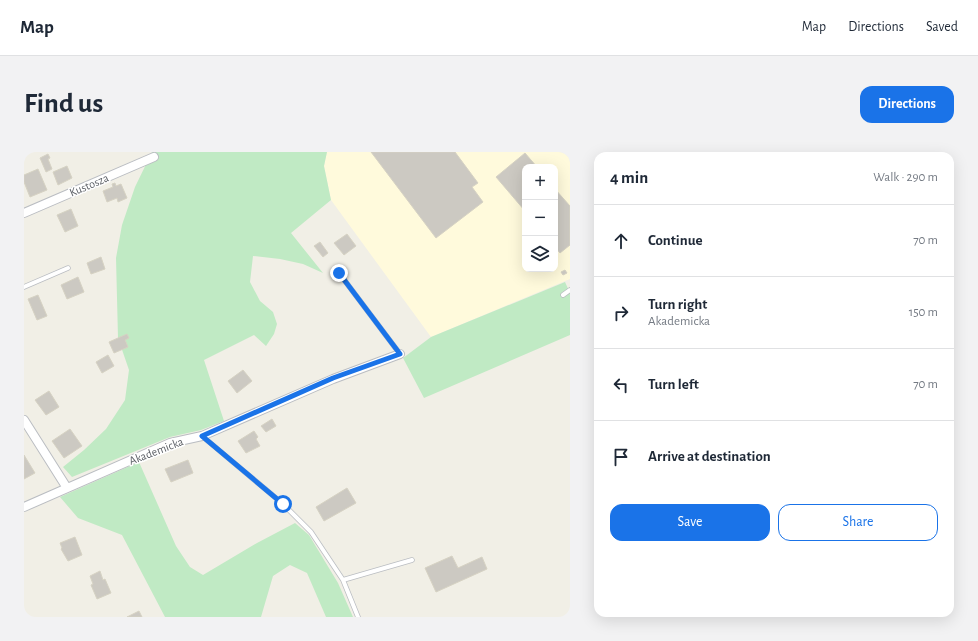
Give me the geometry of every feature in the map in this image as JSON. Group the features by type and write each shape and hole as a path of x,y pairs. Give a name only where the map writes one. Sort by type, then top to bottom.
{"street":[{"name":"Kustosza","path":"24,213 154,157"},
{"name":"Akademicka","path":"24,507 170,443 202,436 333,378 400,354"},
{"path":"24,420 67,488"}],"lane":[{"path":"24,287 68,268"},
{"path":"339,273 400,354"},
{"path":"563,295 570,290"},
{"path":"202,436 283,504 311,532 343,580 358,617"},
{"path":"343,580 412,560"}],"shaded area":[{"path":"327,152 570,152 570,279 431,337 331,200 324,166"}],"green space":[{"path":"152,152 327,152 324,166 331,200 291,233 323,273 303,264 280,259 253,256 250,282 260,301 273,312 277,324 274,334 266,346 254,335 204,360 224,421 201,430 170,437 72,477 63,467 106,429 125,400 129,370 118,338 116,258 122,225 135,187"},
{"path":"565,282 570,293 570,335 424,398 403,358 431,337"},
{"path":"139,462 176,546 190,567 203,575 257,543 295,523 309,535 338,583 353,617 326,617 307,573 290,565 273,576 261,617 165,617 122,535 78,518 60,497"}],"building":[{"path":"371,152 455,152 478,183 472,187 483,202 436,238"},
{"path":"525,153 534,164 522,164 522,207 496,177"},
{"path":"48,154 50,158 48,159 52,169 46,172 40,158"},
{"path":"67,166 72,178 58,185 53,172"},
{"path":"38,169 47,190 30,197 24,182 24,175"},
{"path":"115,183 116,186 121,184 127,198 118,202 117,198 107,202 103,191 113,187 112,184"},
{"path":"558,192 570,206 570,245 560,253 558,251"},
{"path":"71,209 78,226 65,232 57,215"},
{"path":"347,234 356,246 344,255 334,243"},
{"path":"320,242 328,253 323,257 314,246"},
{"path":"101,257 105,269 91,274 87,263"},
{"path":"565,270 567,273 563,275 561,272"},
{"path":"78,277 84,292 67,299 61,285"},
{"path":"38,295 47,316 37,320 28,299"},
{"path":"127,334 129,338 125,340 128,347 114,353 109,342"},
{"path":"108,355 114,366 102,373 96,362"},
{"path":"243,370 252,381 237,393 228,381"},
{"path":"49,391 59,407 46,415 35,400"},
{"path":"272,419 276,426 266,432 261,426"},
{"path":"70,429 82,446 64,458 52,441"},
{"path":"254,431 258,437 256,439 260,446 246,453 238,441"},
{"path":"24,455 35,473 24,479"},
{"path":"188,460 193,473 171,482 165,469"},
{"path":"347,488 356,503 324,521 316,507"},
{"path":"75,537 82,555 68,561 61,549 60,543"},
{"path":"452,556 458,568 482,557 487,569 436,592 425,568"},
{"path":"100,571 103,580 105,579 111,593 97,599 91,585 93,584 90,576"},
{"path":"139,611 142,617 127,617"}],"route":[{"path":"283,504 202,436 333,378 400,354 339,273"}]}
